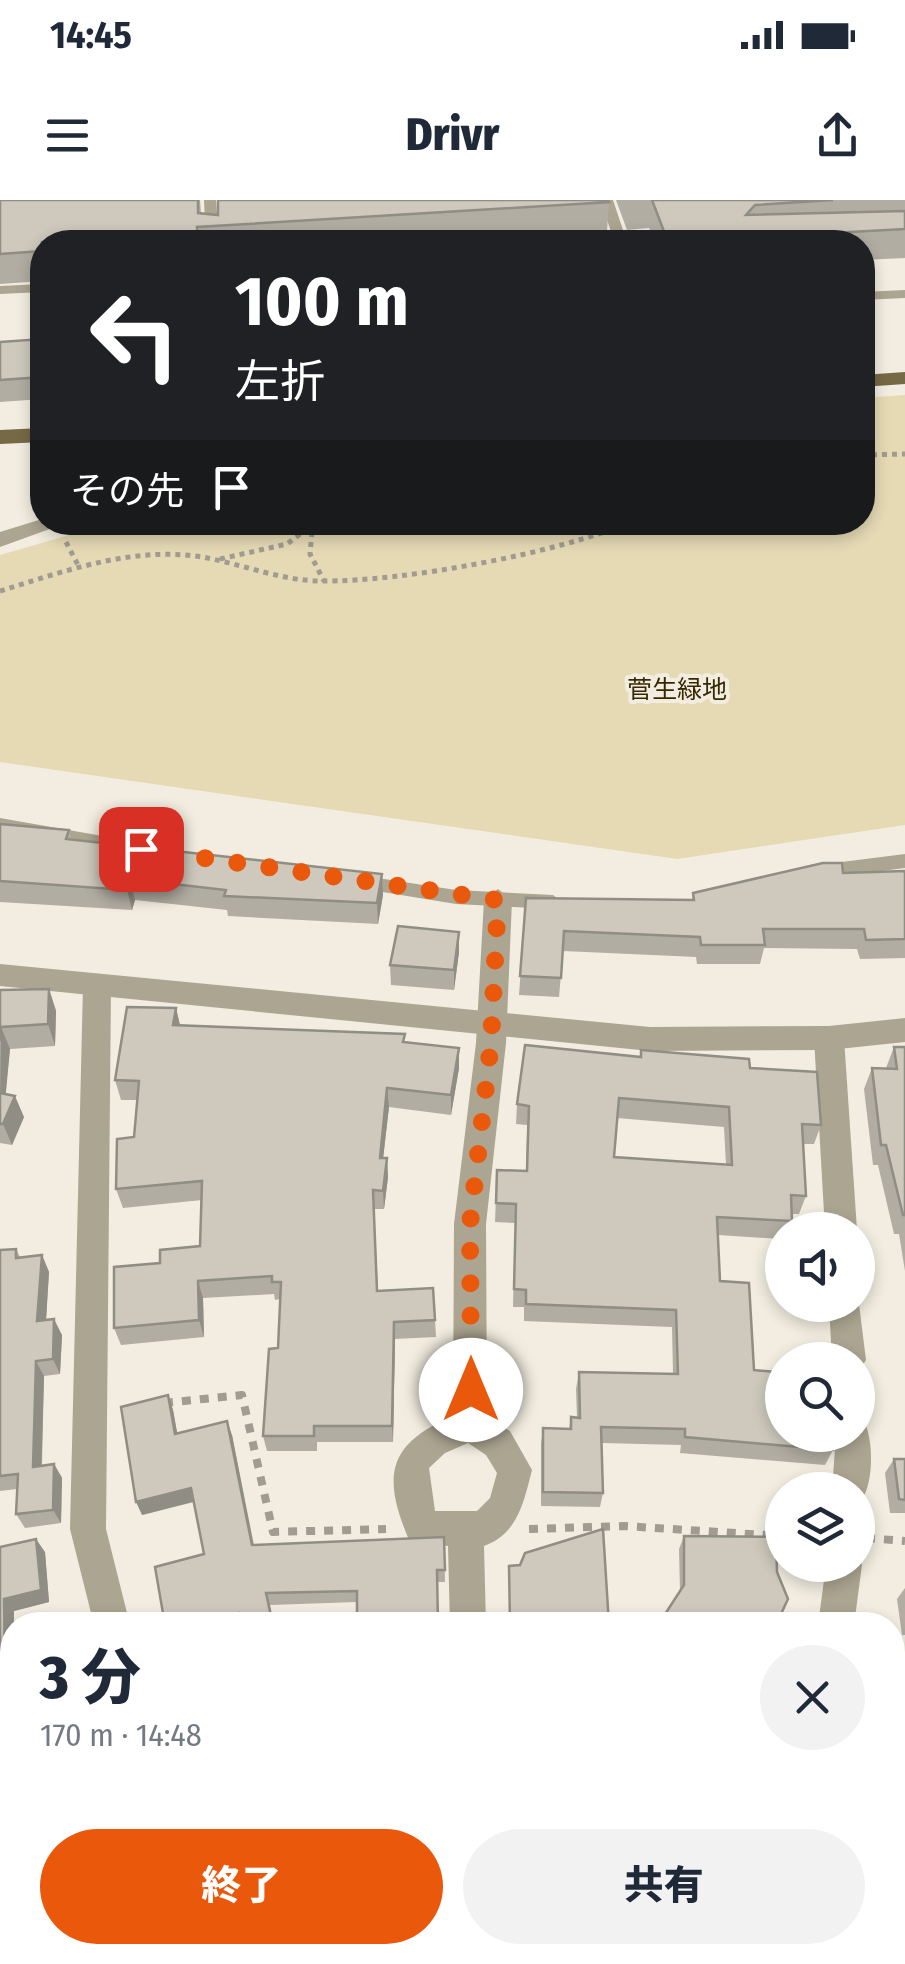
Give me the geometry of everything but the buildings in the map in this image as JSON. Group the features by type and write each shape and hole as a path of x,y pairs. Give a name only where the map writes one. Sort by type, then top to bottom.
{"main road":[{"path":"875,380 905,378"},
{"path":"0,437 30,435"}],"street":[{"path":"0,540 30,531"},
{"path":"470,1425 470,1224 492,1024 498,900"},
{"path":"0,976 650,1040 829,1038 905,1030"},
{"path":"97,986 88,1529 109,1612"},
{"path":"829,1038 839,1212"},
{"path":"470,1425 498,1443 515,1470 505,1507 475,1531 422,1528 411,1486 412,1462 433,1440 470,1425"},
{"path":"469,1612 475,1531"},
{"path":"838,1612 842,1582"}],"lane":[{"path":"210,200 212,230"},
{"path":"607,200 617,230"},
{"path":"0,290 30,289"},
{"path":"875,295 905,294"},
{"path":"0,826 154,852"},
{"path":"803,874 905,861"},
{"path":"343,880 498,900 570,902"}],"path":[{"path":"875,455 905,454"},
{"path":"218,559 264,550 302,535"},
{"path":"312,535 310,554 325,582"},
{"path":"0,591 104,560 163,554 218,559 291,578 325,582 597,535"},
{"path":"91,1410 242,1395 273,1532 422,1528"},
{"path":"475,1531 624,1526 765,1535"},
{"path":"875,1539 905,1541"}],"green space":[{"name":"菅生緑地","path":"905,395 905,825 677,859 0,762 0,555 69,535 875,535 875,397"}],"route":[{"path":"141,849 498,900 491,1043 470,1224 471,1390"}]}
